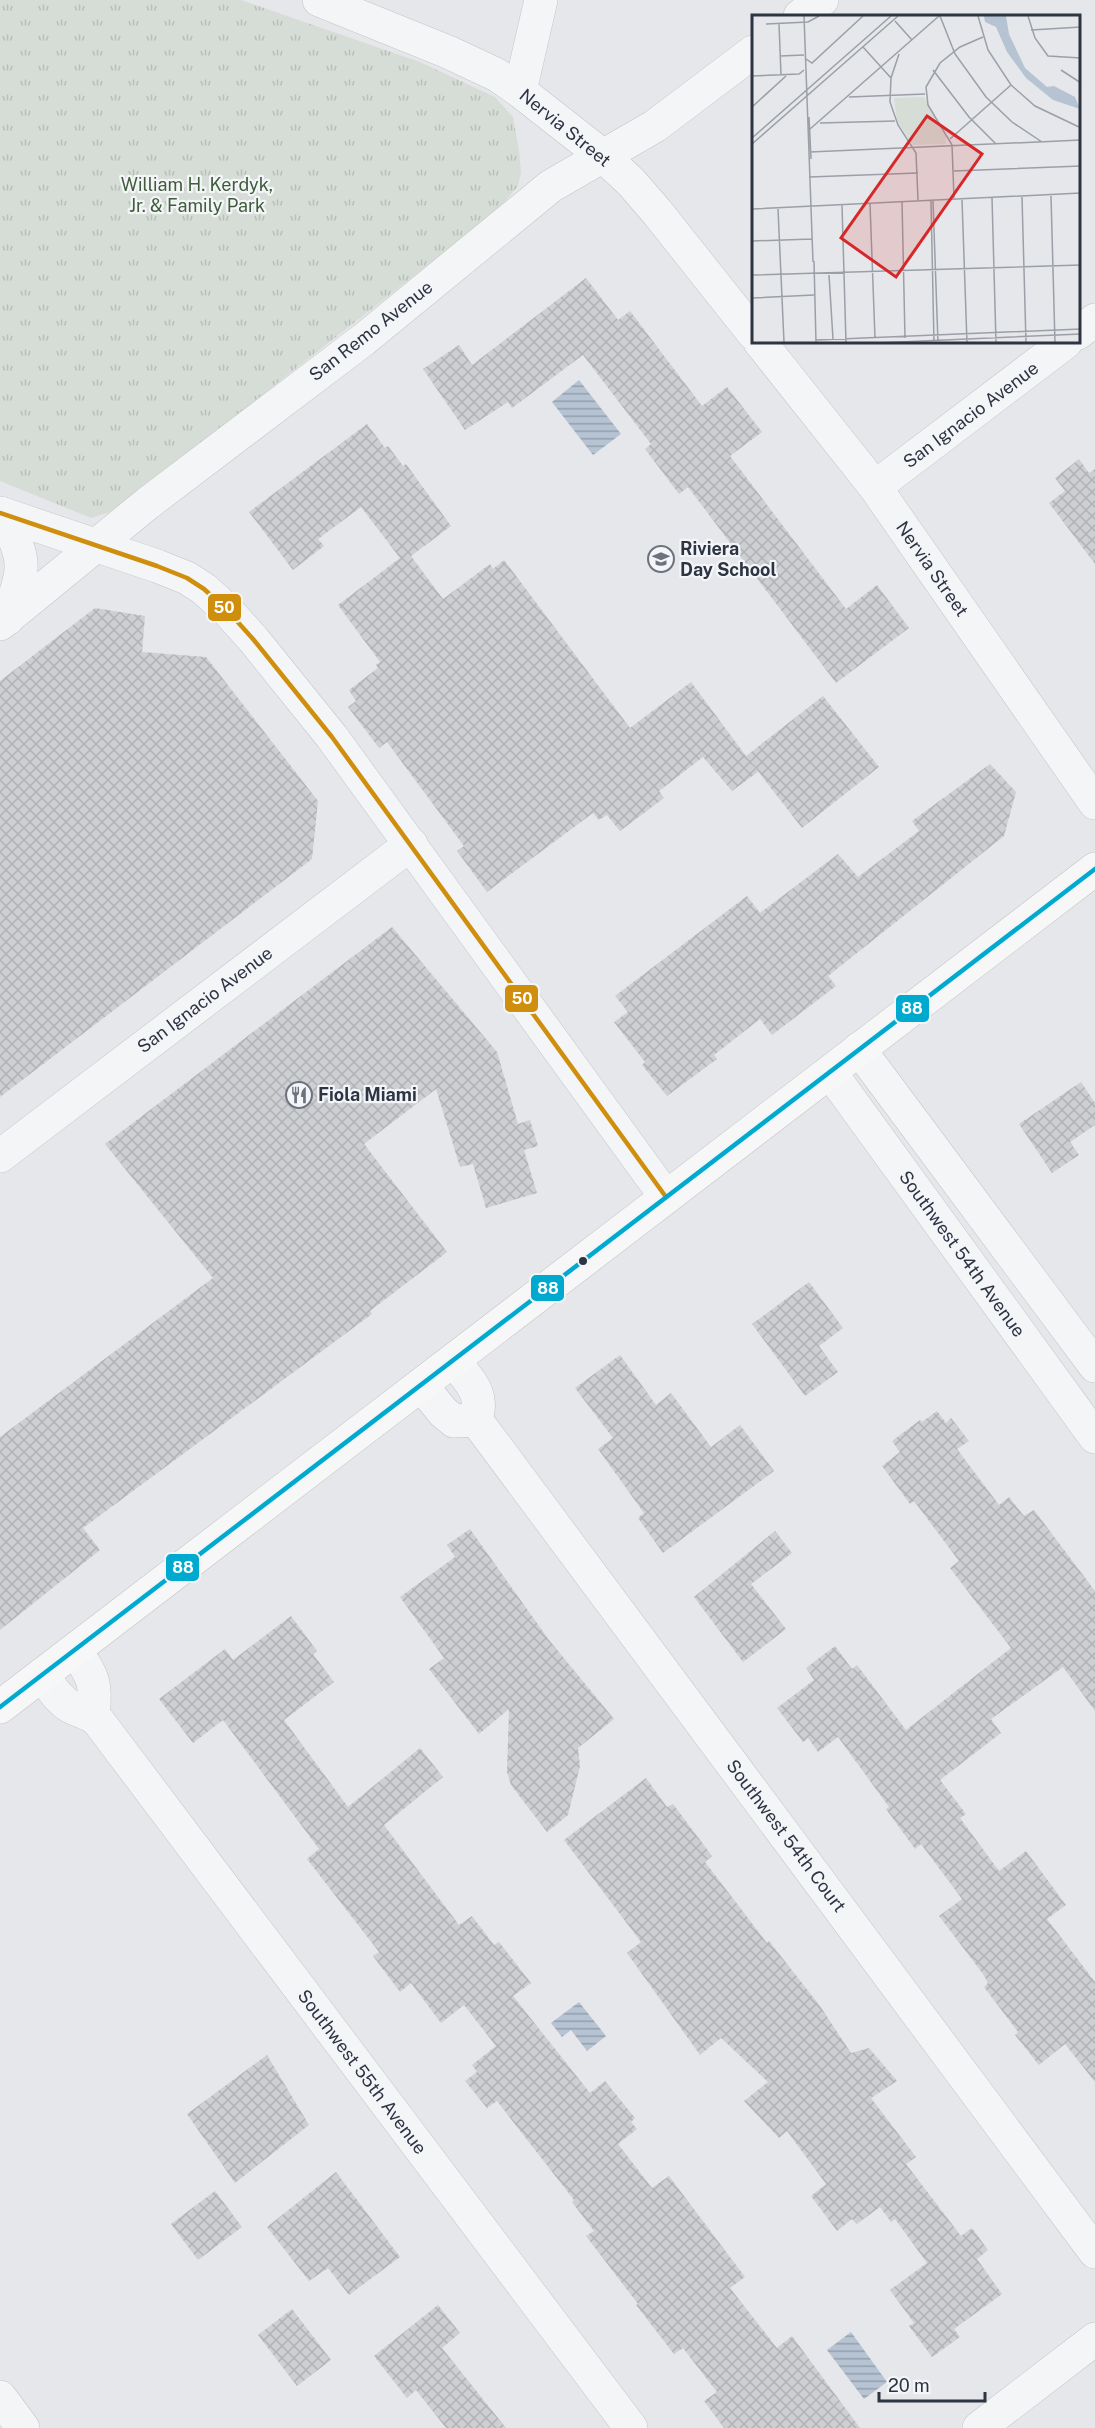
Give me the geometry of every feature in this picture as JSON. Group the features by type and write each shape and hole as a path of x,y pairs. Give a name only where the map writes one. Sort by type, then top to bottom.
{"main road":[{"path":"0,1707 1095,869"}],"street":[{"name":"Nervia Street","path":"319,0 448,52 496,75 520,91 603,156 657,212 752,332"},
{"path":"520,91 541,0"},
{"path":"801,15 822,0"},
{"name":"San Remo Avenue","path":"3,622 94,546 363,340 551,186 655,126 752,53"},
{"path":"1080,331 1095,320"},
{"name":"Nervia Street","path":"762,344 875,487 1095,802"},
{"name":"San Ignacio Avenue","path":"875,487 1063,344"},
{"path":"1,513 187,578 216,599 253,639 305,702 411,844 666,1197"},
{"path":"1,513 19,547 22,560 22,574 3,622"},
{"name":"San Ignacio Avenue","path":"0,1156 411,844"},
{"path":"860,1049 1095,1366"},
{"name":"Southwest 54th Avenue","path":"830,1072 1095,1437"},
{"path":"422,1386 442,1412 454,1420 476,1420 480,1408 477,1391 454,1361"},
{"name":"Southwest 54th Court","path":"476,1420 1095,2252"},
{"path":"75,1650 93,1676 96,1695 93,1715"},
{"name":"Southwest 55th Avenue","path":"42,1675 60,1699 72,1708 93,1715 631,2428"},
{"path":"979,2428 1095,2339"},
{"path":"0,2397 23,2428"}],"green space":[{"name":"William H. Kerdyk, Jr. & Family Park","path":"0,0 241,0 420,62 495,97 513,117 521,172 518,186 498,210 114,511 91,518 0,481"}],"water":[{"path":"579,380 621,434 593,455 552,402"},
{"path":"579,2002 606,2036 587,2051 571,2030 562,2037 551,2023"},
{"path":"851,2332 887,2382 864,2399 827,2350"}],"building":[{"path":"586,278 618,320 630,311 702,406 727,387 762,432 730,456 846,609 877,585 909,628 836,683 688,487 679,494 645,449 651,444 583,355 512,408 508,402 465,430 423,369 459,345 472,365"},
{"path":"367,424 385,448 388,446 403,466 406,464 451,526 411,556 443,599 490,564 493,569 504,560 630,728 691,682 746,756 823,696 879,767 802,828 750,761 758,772 732,791 703,757 659,791 664,798 620,831 607,815 599,820 593,813 487,892 457,851 464,846 387,742 379,748 348,707 356,701 349,690 378,668 376,665 380,662 338,605 400,558 361,507 318,539 324,546 293,570 249,512"},
{"path":"1079,459 1089,473 1095,469 1095,564 1049,503 1065,491 1055,478"},
{"path":"95,608 145,616 142,652 206,657 318,801 312,859 0,1097 0,681"},
{"path":"990,764 1016,792 1004,836 828,976 836,986 772,1035 760,1019 714,1055 717,1059 667,1096 642,1065 645,1062 614,1022 628,1012 615,996 747,896 760,913 838,854 858,877 919,831 912,821"},
{"path":"392,927 497,1052 518,1124 530,1120 538,1146 524,1150 537,1193 486,1208 473,1164 460,1167 436,1089 364,1144 447,1252 370,1311 372,1314 83,1528 100,1550 0,1630 0,1437 213,1278 105,1144"},
{"path":"1081,1082 1095,1103 1095,1125 1070,1142 1079,1155 1052,1173 1019,1124"},
{"path":"809,1282 843,1328 819,1346 838,1372 805,1396 752,1324"},
{"path":"620,1355 656,1405 671,1393 711,1447 740,1425 774,1471 663,1553 638,1518 644,1513 598,1449 613,1438 575,1388"},
{"path":"937,1411 946,1423 951,1418 969,1441 957,1449 999,1505 1009,1497 1024,1516 1034,1510 1095,1591 1095,1711 1063,1667 991,1719 1001,1733 940,1780 966,1814 960,1818 999,1871 1026,1851 1066,1905 1047,1919 1095,1982 1095,2082 1065,2044 1039,2065 1015,2035 1018,2032 984,1987 988,1983 983,1974 939,1916 962,1899 921,1844 915,1849 886,1809 889,1807 838,1737 818,1752 808,1738 803,1742 777,1708 814,1680 806,1668 835,1646 852,1669 857,1665 906,1730 1011,1648 950,1568 959,1561 914,1501 910,1504 882,1466 900,1452 892,1441 920,1420 922,1422"},
{"path":"470,1529 549,1640 614,1719 578,1748 580,1766 568,1815 547,1832 511,1785 507,1772 509,1709 479,1734 429,1669 444,1658 400,1597 455,1557 447,1545"},
{"path":"775,1531 792,1553 751,1584 786,1629 743,1662 694,1597"},
{"path":"291,1616 317,1651 313,1654 334,1682 284,1720 348,1807 420,1748 443,1777 384,1825 459,1925 472,1916 494,1945 499,1942 531,1983 513,1996 590,2093 605,2081 635,2118 631,2122 637,2129 618,2144 652,2188 669,2176 745,2277 730,2288 777,2348 792,2336 860,2428 724,2428 704,2401 717,2392 683,2348 674,2354 636,2305 638,2304 586,2236 594,2231 572,2202 574,2200 497,2101 487,2108 465,2081 477,2072 472,2065 496,2046 464,2005 441,2023 411,1983 400,1992 373,1956 379,1952 307,1859 319,1849 223,1720 193,1743 159,1699 225,1649 233,1660"},
{"path":"646,1778 667,1807 673,1804 712,1856 705,1862 767,1943 769,1941 820,2006 851,2053 869,2048 897,2081 871,2098 916,2157 906,2164 961,2236 972,2228 988,2250 977,2259 1002,2294 954,2329 960,2337 932,2357 909,2326 914,2323 890,2290 927,2263 895,2219 891,2222 880,2207 857,2224 852,2219 837,2231 811,2196 826,2184 787,2131 779,2138 744,2101 768,2082 721,2038 700,2055 627,1953 641,1942 564,1840"},
{"path":"267,2055 309,2125 235,2183 187,2114"},
{"path":"336,2172 400,2257 349,2295 328,2268 309,2281 267,2227"},
{"path":"215,2191 242,2227 198,2260 171,2224"},
{"path":"438,2305 460,2333 442,2348 506,2428 446,2428 416,2390 407,2398 374,2356"},
{"path":"292,2309 331,2360 297,2386 258,2335"}],"transit line":[{"name":"50","path":"0,513 187,578 204,589 226,609 332,737 666,1197"},
{"name":"88","path":"0,1707 1095,869"}],"place":[{"name":"Riviera Day School","path":"661,559"},
{"name":"Fiola Miami","path":"299,1095"}]}
